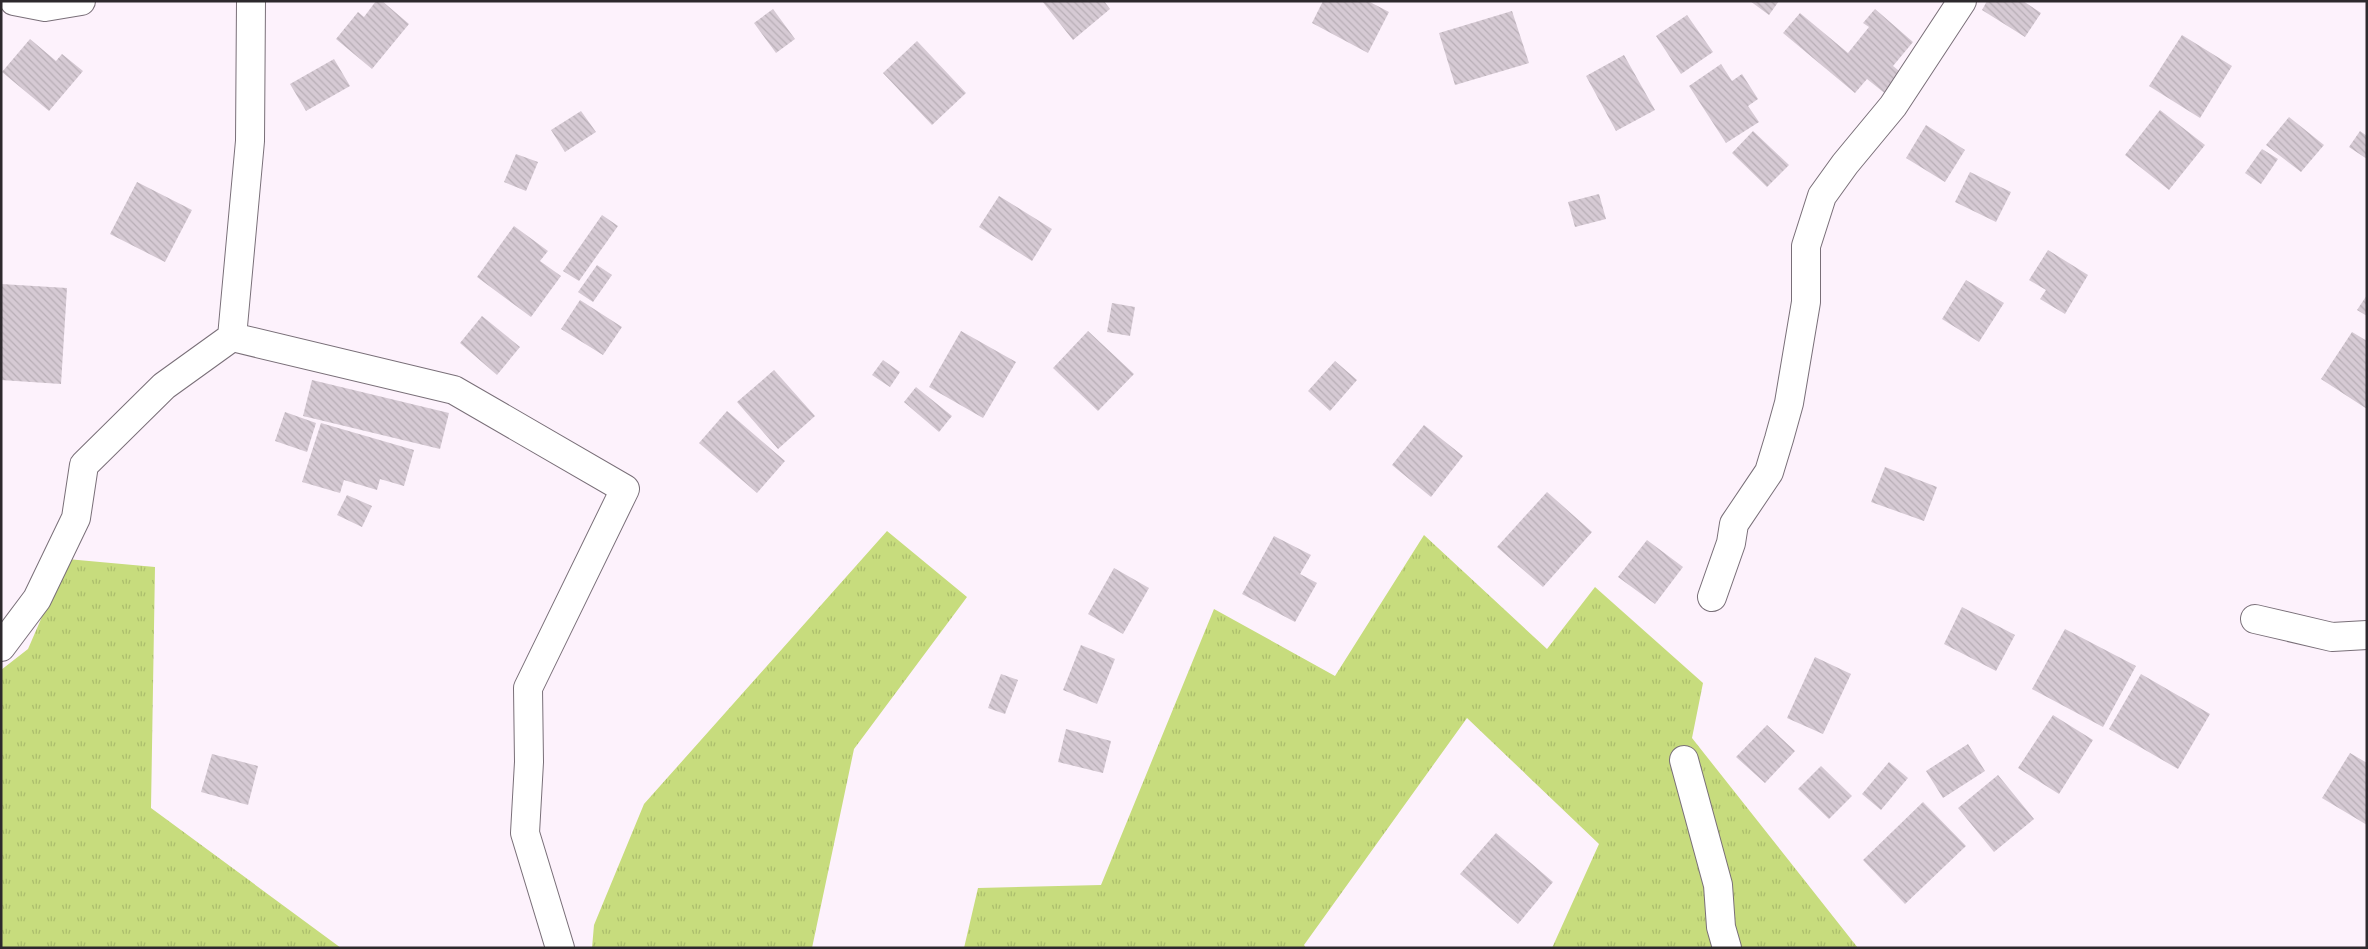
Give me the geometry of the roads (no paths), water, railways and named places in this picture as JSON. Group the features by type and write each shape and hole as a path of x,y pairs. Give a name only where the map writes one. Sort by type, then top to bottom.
{"street":[{"path":"14,1 45,7 81,1"},
{"path":"1,647 37,599 76,518 84,465 164,386 232,337 250,141 251,1"},
{"path":"1712,598 1731,543 1734,524 1769,472 1779,439 1788,403 1806,302 1806,246 1822,196 1844,164 1893,106 1962,1"},
{"path":"232,337 454,390 625,489 528,688 529,762 525,833 560,948"},
{"path":"2256,619 2332,637 2367,635"},
{"path":"1684,760 1718,885 1721,927 1727,948"}]}
